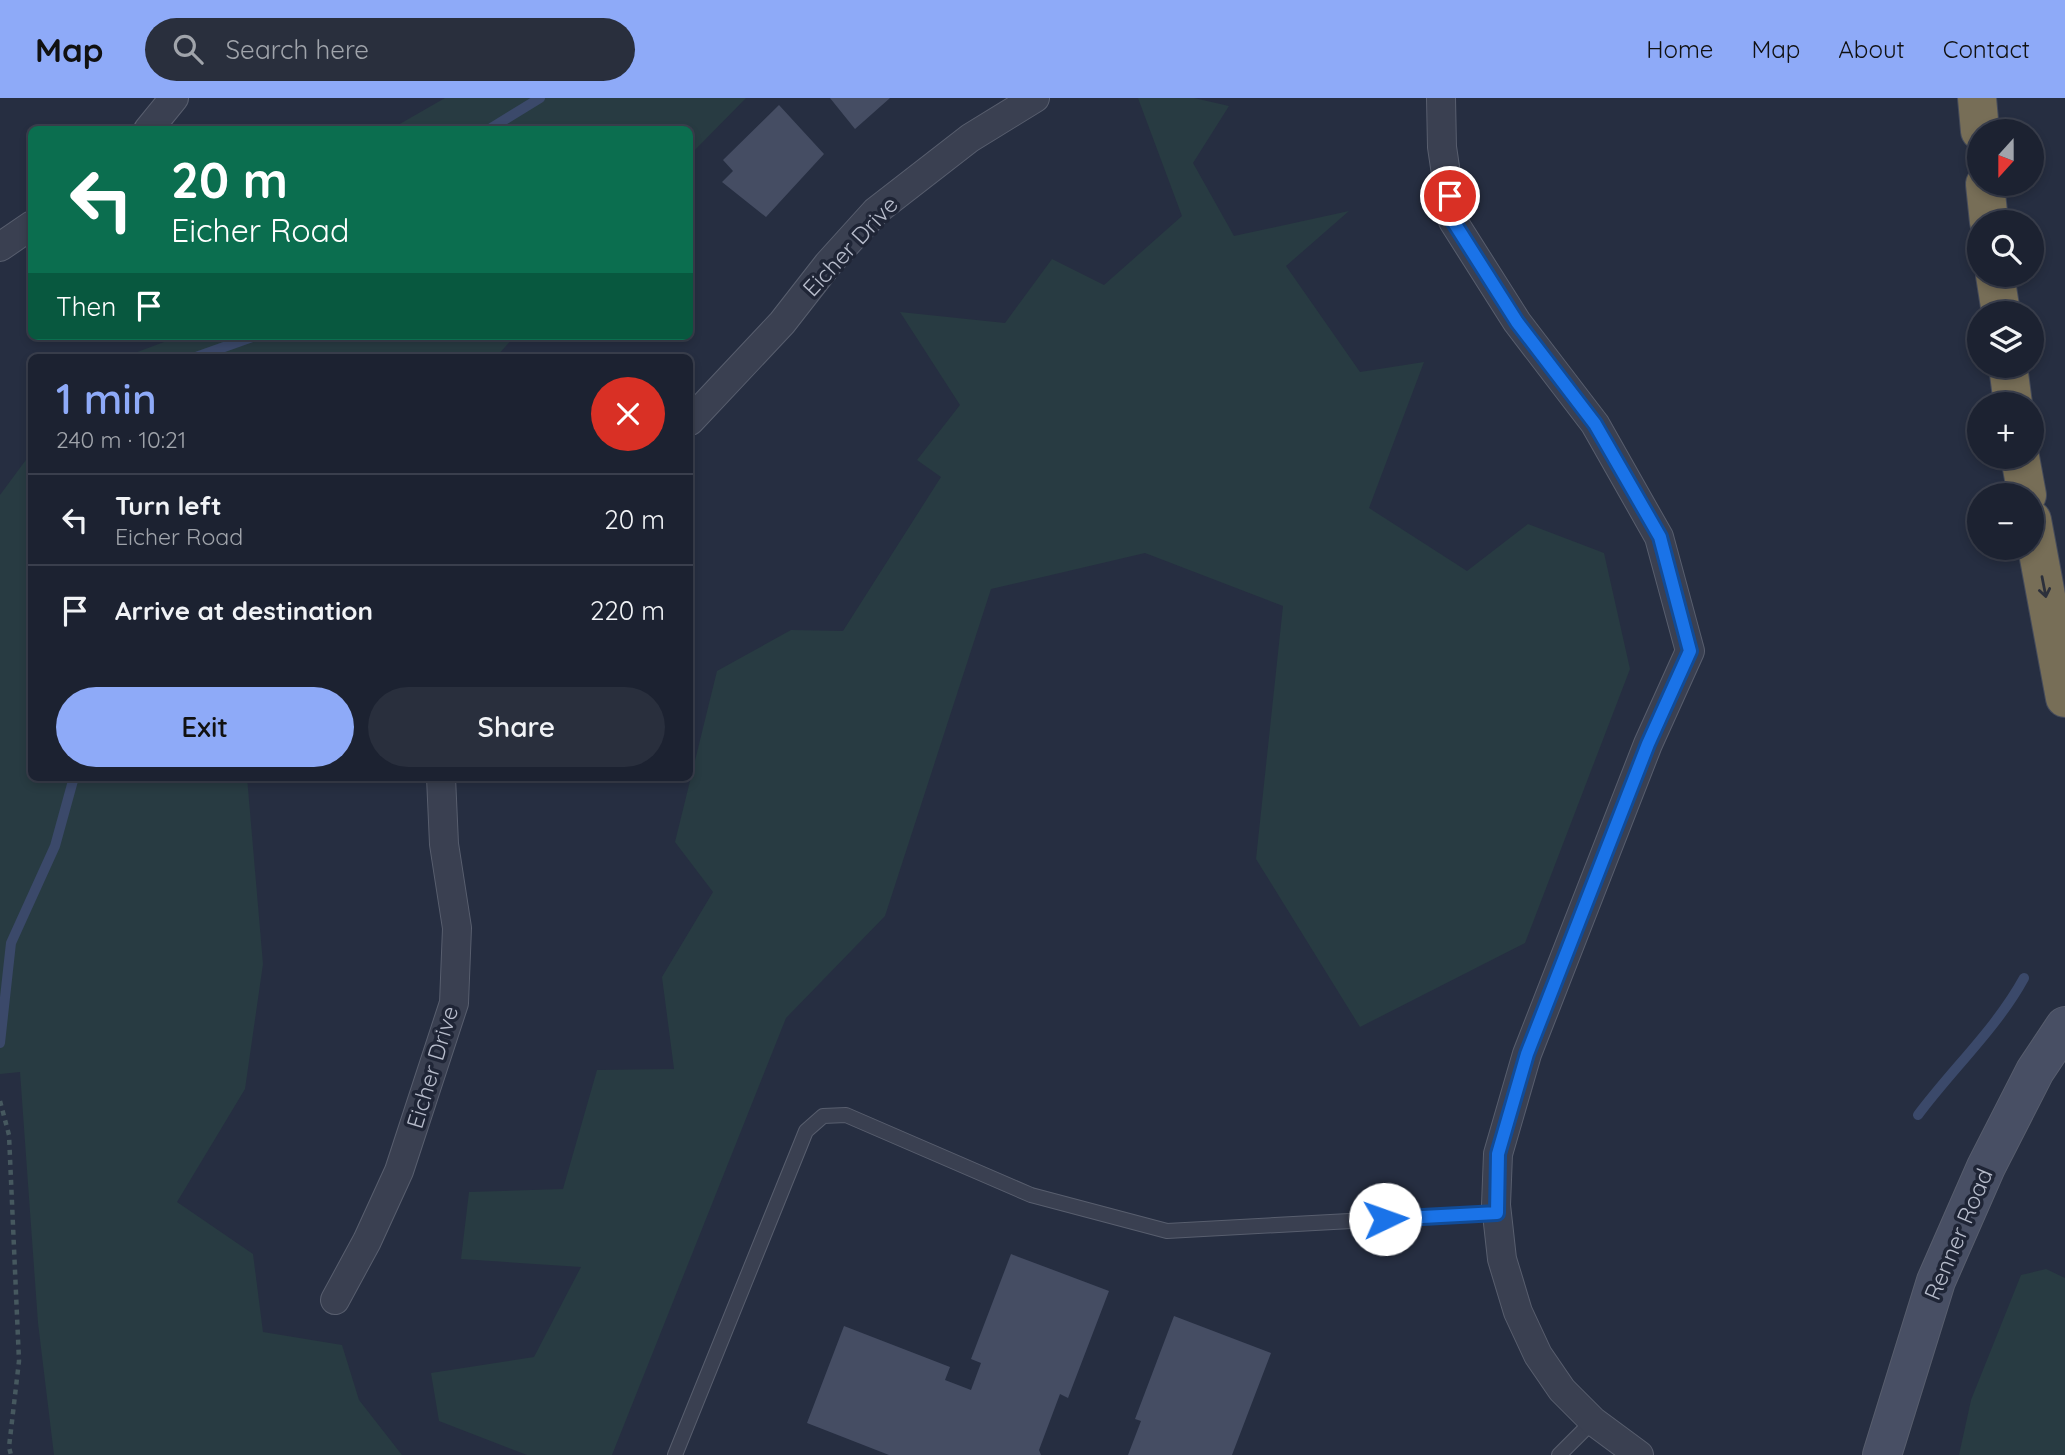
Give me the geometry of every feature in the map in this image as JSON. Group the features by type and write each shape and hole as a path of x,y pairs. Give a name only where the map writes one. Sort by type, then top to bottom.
{"highway":[{"path":"1977,98 1979,119"},
{"path":"2039,560 2065,698"}],"main road":[{"name":"Renner Road","path":"1882,1455 1936,1281 1986,1167 2035,1071 2065,1026"}],"street":[{"path":"151,126 174,98"},
{"name":"Eicher Drive","path":"693,418 782,323 828,264 876,211 970,138 1035,98"},
{"path":"1441,98 1442,147 1453,221 1517,322 1595,424 1660,537 1690,651 1648,744 1527,1054 1498,1154 1497,1213 1502,1259 1518,1312 1538,1356 1562,1390 1593,1422 1639,1455"},
{"path":"0,247 28,228"},
{"name":"Eicher Drive","path":"335,1300 368,1241 399,1171 454,1003 457,928 444,844 441,781"}],"lane":[{"path":"675,1455 785,1179 806,1131 823,1116 846,1115 1031,1195 1167,1231 1497,1213"},
{"path":"1559,1455 1593,1422"}],"path":[{"path":"1,1101 9,1135 19,1361 9,1447 11,1455"}],"shaded area":[{"path":"445,98 746,98 693,152 693,126 396,126"},
{"path":"1138,98 1194,98 1229,106 1193,163 1234,236 1349,211 1286,266 1360,372 1424,362 1369,508 1467,571 1528,524 1604,553 1630,669 1525,943 1360,1027 1256,859 1283,606 1145,553 991,589 885,916 786,1018 612,1455 527,1455 439,1421 431,1373 534,1357 581,1267 461,1259 469,1192 563,1189 597,1070 674,1069 662,977 713,892 675,842 690,781 693,781 693,769 717,671 791,630 843,631 941,477 917,460 960,405 900,312 1005,323 1052,259 1104,285 1182,216"},
{"path":"169,340 511,340 499,354 132,354"},
{"path":"28,457 28,781 247,781 263,964 245,1089 177,1202 253,1254 263,1332 342,1345 359,1400 402,1455 54,1455 38,1323 20,1072 0,1074 0,495"},
{"path":"2046,1269 2065,1278 2065,1455 1959,1455 1971,1400 2021,1275"}],"building":[{"path":"830,98 890,98 855,129"},
{"path":"779,105 824,154 766,217 722,182 733,171 723,160"},
{"path":"1011,1254 1109,1291 1068,1398 1060,1394 1039,1450 1041,1455 889,1455 807,1423 844,1326 950,1367 945,1380 971,1390 981,1363 971,1359"},
{"path":"1174,1316 1271,1353 1232,1455 1128,1455 1141,1421 1135,1419"}],"waterway":[{"path":"494,126 540,98"},
{"path":"204,354 244,340"},
{"path":"0,1043 11,943 55,846 73,781"},
{"path":"1918,1115 2001,1014 2024,978"}],"route":[{"path":"1385,1219 1497,1213 1498,1154 1527,1054 1648,744 1690,651 1660,537 1595,424 1517,322 1453,221 1450,196"}]}
